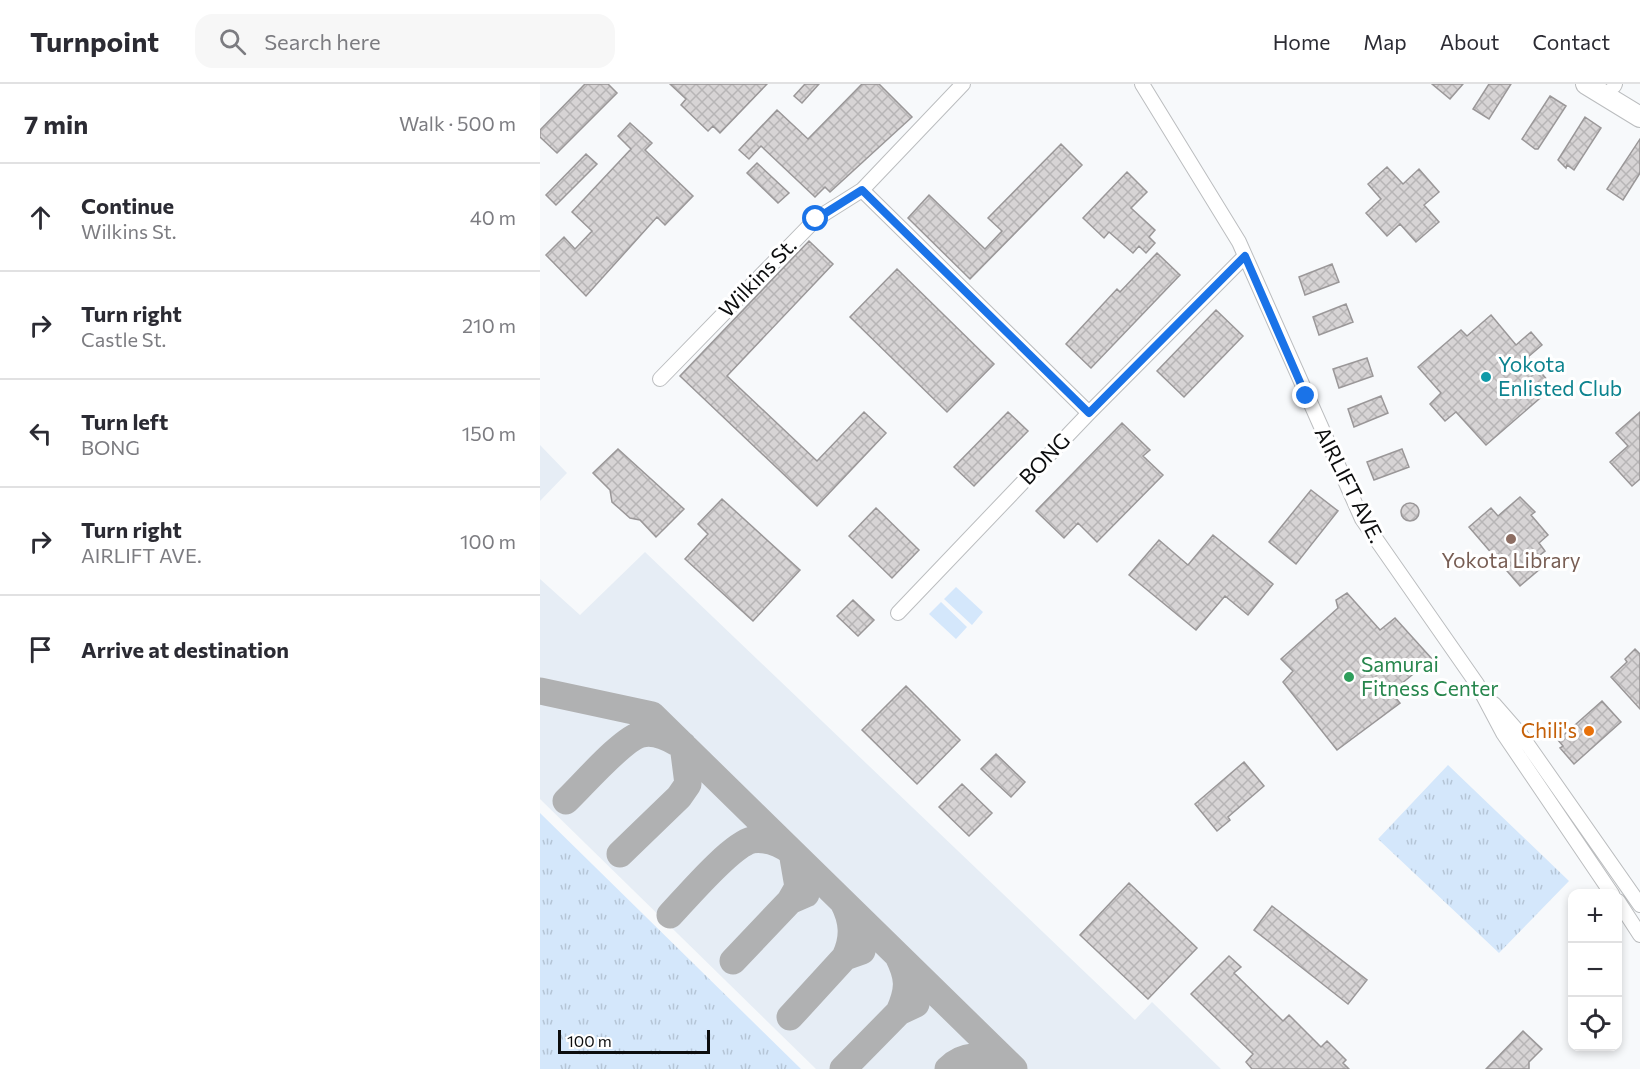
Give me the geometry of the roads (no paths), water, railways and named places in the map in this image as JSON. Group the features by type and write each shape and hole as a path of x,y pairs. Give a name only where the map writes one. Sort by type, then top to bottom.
{"highway":[{"path":"1586,84 1640,117"},
{"path":"1613,85 1640,103"}],"street":[{"name":"Wilkins St.","path":"660,380 816,219 862,190 963,84"},
{"name":"AIRLIFT AVE.","path":"1142,84 1239,242 1362,519 1477,684 1521,735 1640,905"},
{"path":"862,190 1089,413"},
{"name":"BONG","path":"898,613 1089,413 1245,256"},
{"name":"AIRLIFT AVE.","path":"1477,684 1503,733 1609,889"},
{"path":"1622,909 1640,935"}],"place":[{"name":"Yokota Enlisted Club","path":"1486,377"},
{"name":"Yokota Library","path":"1511,539"},
{"name":"Samurai Fitness Center","path":"1349,677"},
{"name":"Chili's","path":"1589,731"}]}
